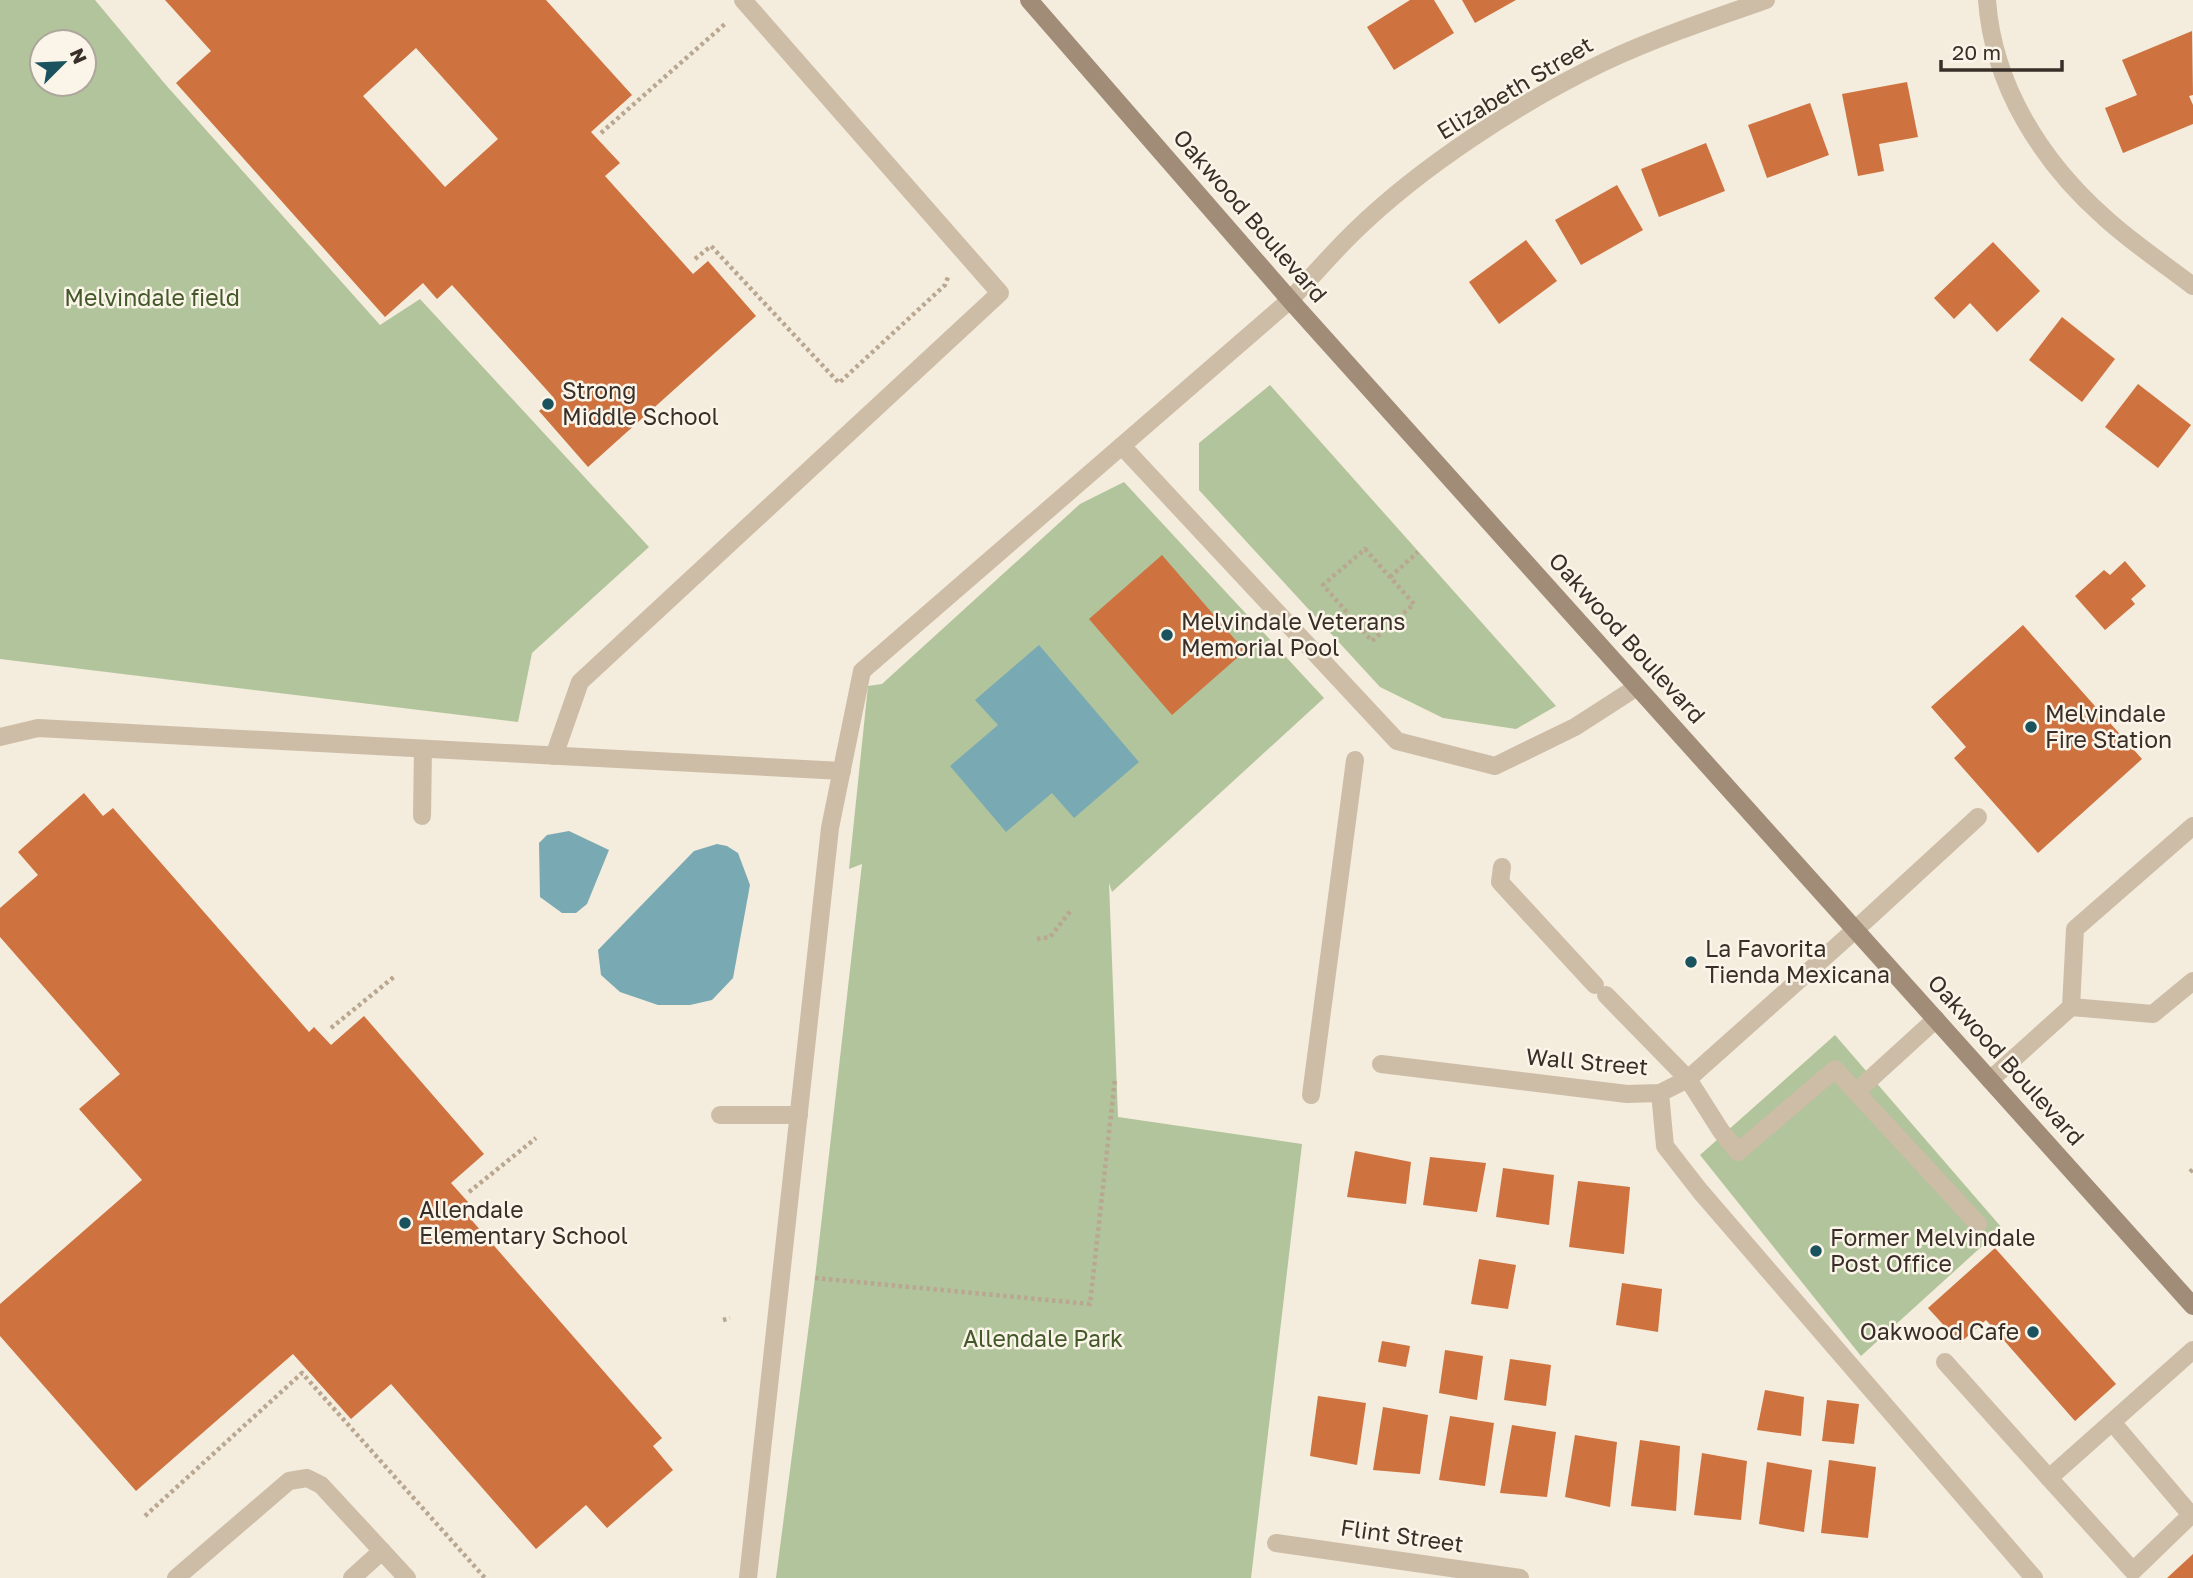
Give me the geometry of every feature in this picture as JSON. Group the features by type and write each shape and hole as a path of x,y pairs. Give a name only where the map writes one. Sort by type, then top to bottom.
{"main road":[{"name":"Oakwood Boulevard","path":"1029,0 1290,300 2193,1306"}],"street":[{"path":"554,756 580,682 1000,293 743,0"},
{"name":"Elizabeth Street","path":"748,1578 830,828 862,671 1290,300 1357,229 1431,167 1506,116 1601,63 1688,26 1766,0"},
{"path":"1987,0 2003,75 2030,132 2059,173 2104,218 2193,286"},
{"path":"1122,446 1396,741 1495,766 1575,727 1637,687"},
{"path":"0,737 38,728 842,771"},
{"path":"422,816 423,749"},
{"path":"1311,1096 1355,760"},
{"name":"Wall Street","path":"1381,1064 1627,1094 1660,1093 1688,1079 1978,817"},
{"path":"1990,1080 2071,1007 2075,929 2193,826"},
{"path":"1502,867 1500,882 1600,990 1688,1079 1721,1131 1738,1152 1835,1069 1978,1224"},
{"path":"2071,1007 2153,1014 2193,981"},
{"path":"1856,1092 1936,1019"},
{"path":"1660,1093 1665,1146 1700,1191 2034,1578"},
{"path":"720,1115 799,1115"},
{"path":"2049,1478 2193,1350"},
{"path":"1945,1362 2133,1571 2191,1515 2112,1422"},
{"path":"176,1578 289,1481 307,1478 321,1485 407,1578"},
{"name":"Flint Street","path":"1276,1543 1520,1578"},
{"path":"352,1578 382,1551"}],"path":[{"path":"601,133 732,18"},
{"path":"695,259 711,246 839,383 945,285 950,271"},
{"path":"1365,549 1390,577 1414,604 1373,641 1323,585 1365,549"},
{"path":"1390,577 1418,552"},
{"path":"1037,939 1050,937 1072,909"},
{"path":"331,1028 395,976"},
{"path":"815,1278 1090,1304 1115,1079"},
{"path":"469,1192 537,1138"},
{"path":"723,1320 730,1318"}],"green space":[{"name":"Melvindale field","path":"0,0 95,0 165,84 380,325 420,299 649,547 532,653 518,722 0,659"},
{"path":"1270,385 1556,706 1516,729 1443,718 1380,687 1199,490 1199,443"},
{"name":"Allendale Park","path":"1124,482 1324,698 1112,892 1109,883 1118,1117 1302,1144 1251,1578 776,1578 815,1278 862,864 849,869 868,686 882,684 1080,504"},
{"path":"1835,1035 2002,1228 1861,1356 1700,1155"}],"water":[{"path":"1039,645 1139,762 1074,818 1052,793 1006,832 950,766 998,725 975,700"},
{"path":"569,831 609,850 587,904 576,913 562,913 540,897 539,843 547,835"},
{"path":"717,844 727,846 738,853 750,885 733,978 712,1000 690,1005 658,1005 620,992 601,975 598,950 694,851"}],"building":[{"name":"Strong Middle School","path":"165,0 546,0 632,95 591,132 620,163 605,176 693,274 708,261 756,316 588,467 539,411 554,398 452,285 437,299 423,283 385,317 176,83 211,51","holes":["416,48 498,139 445,187 363,96"]},
{"path":"1410,0 1434,0 1454,33 1394,70 1367,27"},
{"path":"1462,0 1516,0 1475,23"},
{"path":"2192,31 2193,95 2189,96 2193,105 2193,124 2123,153 2105,108 2137,95 2122,60"},
{"path":"1907,82 1918,137 1879,144 1884,171 1858,176 1842,94"},
{"path":"1810,103 1829,155 1767,178 1748,125"},
{"path":"1706,143 1725,191 1659,217 1641,169"},
{"path":"1617,185 1643,230 1581,265 1555,220"},
{"path":"1526,240 1557,281 1499,324 1469,282"},
{"path":"1993,242 2040,291 1997,332 1970,303 1954,319 1934,298"},
{"path":"2062,317 2115,359 2082,402 2029,360"},
{"path":"2138,384 2191,425 2158,468 2105,427"},
{"name":"Melvindale Veterans Memorial Pool","path":"1162,555 1245,651 1172,715 1089,619"},
{"path":"2125,561 2146,586 2131,599 2135,604 2105,630 2075,596 2104,570 2110,575"},
{"name":"Melvindale Fire Station","path":"2023,625 2142,759 2038,853 1954,758 1966,747 1931,707"},
{"path":"84,793 103,816 113,808 309,1032 314,1027 331,1045 364,1016 484,1154 451,1183 468,1202 461,1208 662,1438 653,1446 673,1470 607,1528 586,1505 536,1549 391,1384 351,1419 293,1354 136,1491 0,1336 0,1304 142,1180 79,1109 120,1074 0,937 0,908 38,875 18,852"},
{"path":"1355,1151 1411,1162 1406,1204 1347,1197"},
{"path":"1430,1157 1486,1163 1477,1212 1423,1205"},
{"path":"1503,1168 1554,1175 1549,1225 1496,1217"},
{"path":"1578,1181 1630,1187 1624,1254 1569,1247"},
{"name":"Oakwood Cafe","path":"1995,1248 2116,1384 2075,1421 1986,1320 1960,1343 1928,1308"},
{"path":"1479,1259 1516,1265 1508,1309 1471,1304"},
{"path":"1622,1283 1662,1289 1658,1332 1616,1325"},
{"path":"1382,1341 1410,1346 1406,1367 1378,1362"},
{"path":"1445,1350 1483,1356 1477,1400 1439,1393"},
{"path":"1510,1359 1551,1365 1546,1406 1504,1400"},
{"path":"1765,1390 1804,1397 1801,1436 1757,1430"},
{"path":"1318,1396 1366,1403 1357,1465 1310,1456"},
{"path":"1827,1400 1859,1404 1854,1444 1822,1441"},
{"path":"1383,1407 1428,1415 1420,1474 1373,1470"},
{"path":"1450,1416 1494,1423 1485,1486 1439,1480"},
{"path":"1512,1425 1556,1432 1547,1497 1500,1493"},
{"path":"1575,1435 1617,1442 1610,1507 1565,1497"},
{"path":"1640,1440 1680,1446 1676,1511 1631,1506"},
{"path":"1702,1453 1747,1461 1741,1520 1694,1515"},
{"path":"1829,1460 1876,1467 1868,1538 1821,1533"},
{"path":"1767,1462 1812,1470 1804,1532 1759,1524"},
{"path":"2193,1554 2193,1578 2167,1578"}],"place":[{"name":"Strong Middle School","path":"548,404"},
{"name":"Melvindale Veterans Memorial Pool","path":"1167,635"},
{"name":"Melvindale Fire Station","path":"2031,727"},
{"name":"La Favorita Tienda Mexicana","path":"1691,962"},
{"name":"Allendale Elementary School","path":"405,1223"},
{"name":"Former Melvindale Post Office","path":"1816,1251"},
{"name":"Oakwood Cafe","path":"2033,1332"}]}
